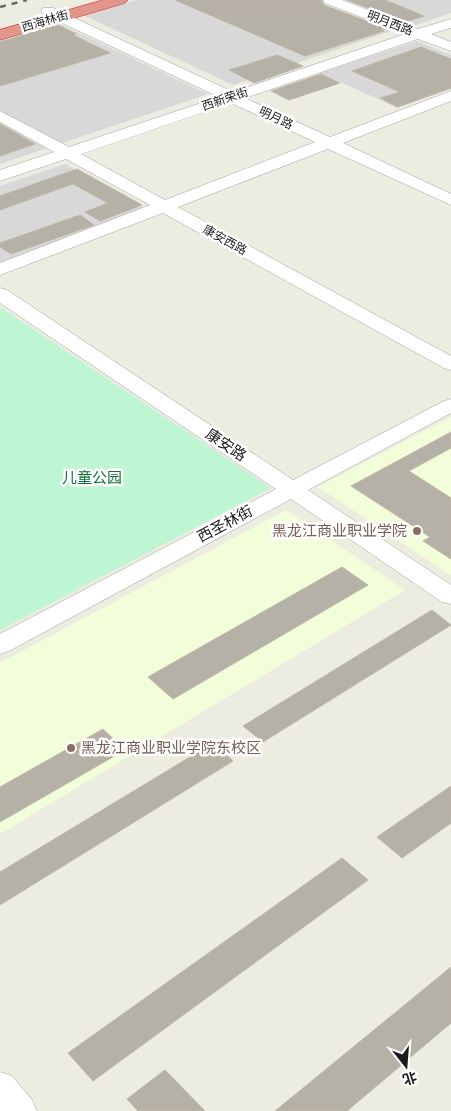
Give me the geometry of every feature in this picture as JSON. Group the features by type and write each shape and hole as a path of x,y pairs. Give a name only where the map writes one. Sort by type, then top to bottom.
{"highway":[{"name":"西海林街","path":"0,34 86,0"},
{"name":"西海林街","path":"0,24 120,0"}],"street":[{"name":"明月西路","path":"330,0 451,46"},
{"name":"明月路","path":"54,14 451,200"},
{"name":"西新荣街","path":"0,176 451,23"},
{"path":"0,269 451,96"},
{"name":"康安西路","path":"0,116 451,364"},
{"name":"康安路","path":"0,294 451,596"},
{"name":"西圣林街","path":"0,645 451,405"},
{"path":"0,1088 20,1111"}],"shaded area":[{"path":"137,0 312,0 391,31 233,85 83,15"},
{"path":"345,0 451,0 451,13 413,26"},
{"path":"58,23 208,94 0,164 0,39"},
{"path":"417,41 451,55 451,89 398,108 320,73"},
{"path":"65,164 147,210 0,265 0,186"},
{"name":"黑龙江商业职业学院","path":"451,417 451,575 450,575 318,487"},
{"name":"黑龙江商业职业学院东校区","path":"286,510 405,590 0,834 0,663"}],"green space":[{"name":"儿童公园","path":"0,307 271,488 0,630"}],"building":[{"path":"175,0 321,0 324,5 385,28 381,30 384,31 305,56"},
{"path":"347,0 385,0 424,16 405,22"},
{"path":"58,25 76,34 73,35 110,53 0,86 0,42"},
{"path":"421,47 451,59 451,88 397,107 380,98 400,92 352,71"},
{"path":"277,55 303,66 254,83 229,70"},
{"path":"321,74 340,83 289,100 271,91"},
{"path":"0,124 35,144 0,156"},
{"path":"77,169 142,205 100,221 85,212 108,203 73,184 0,210 0,196"},
{"path":"80,215 94,225 11,254 0,247 0,243"},
{"path":"451,432 451,448 409,471 451,498 451,559 423,541 430,537 351,486"},
{"path":"342,567 368,585 173,699 148,677"},
{"path":"432,610 451,625 263,742 243,726"},
{"path":"103,729 125,750 0,822 0,787"},
{"path":"213,743 233,761 0,905 0,872"},
{"path":"451,786 451,823 402,858 377,837"},
{"path":"342,858 368,880 93,1081 68,1053"},
{"path":"451,967 451,1023 347,1111 275,1111"},
{"path":"165,1070 205,1111 138,1111 127,1099"}],"railway":[{"path":"0,7 27,0"}],"place":[{"name":"黑龙江商业职业学院","path":"417,531"},
{"name":"黑龙江商业职业学院东校区","path":"71,748"}]}
